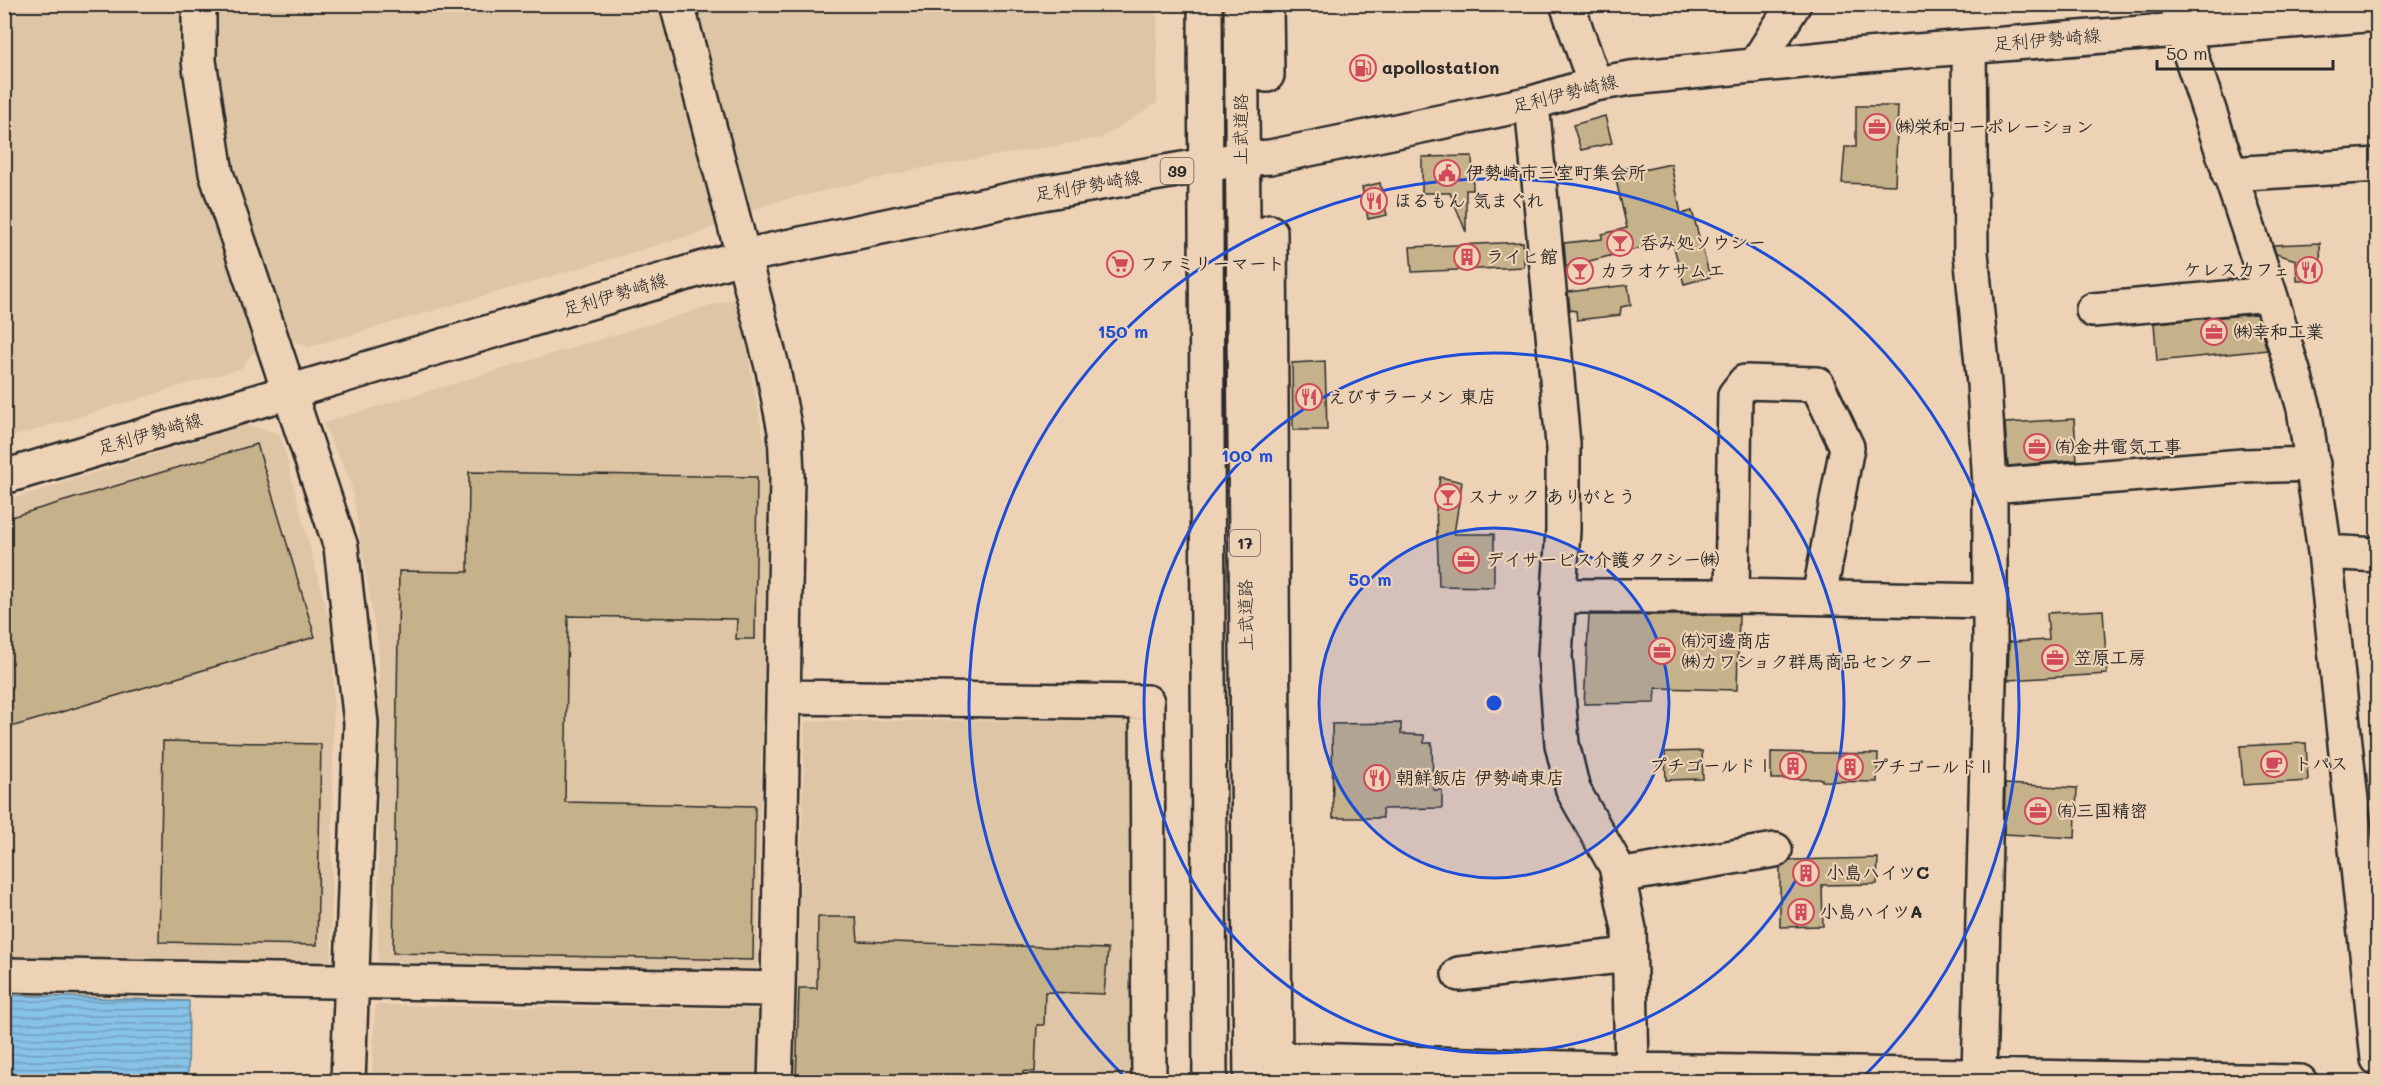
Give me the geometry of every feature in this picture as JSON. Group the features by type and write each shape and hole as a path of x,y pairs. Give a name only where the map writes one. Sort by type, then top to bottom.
{"main road":[{"path":"199,4 199,61 216,173 341,547 361,723 348,1082"},
{"path":"677,4 773,370 785,431 787,486 775,1082"},
{"name":"上武道路","path":"1204,4 1210,1082"},
{"name":"上武道路","path":"1241,4 1251,1082"},
{"path":"1266,4 1267,75"},
{"path":"1567,4 1595,84"},
{"path":"1755,66 1794,4"},
{"name":"足利伊勢崎線","path":"4,477 744,256 1042,193 1270,156 1532,103 1595,84 1755,66 1969,47 2180,17 2378,14"},
{"path":"2180,17 2229,174 2270,294 2304,408 2325,552 2378,1059"},
{"path":"1969,47 1971,253 1984,384 1990,486 1990,644 1980,1078"},
{"path":"1532,103 1563,444 1563,530 1555,656 1562,744 1573,790 1616,866 1629,929 1629,1074"},
{"path":"2229,174 2378,165"},
{"path":"1270,232 1275,1070 2300,1082"},
{"path":"2093,310 2270,294"},
{"path":"1732,596 1735,395 1745,382 1817,384 1847,447 1819,597"},
{"path":"1244,405 1272,443"},
{"path":"1990,486 2243,466 2313,464"},
{"path":"2325,552 2378,555"},
{"path":"1558,596 1819,597 1990,601"},
{"path":"783,697 1147,702 1149,1082"},
{"path":"1618,876 1774,850"},
{"path":"1460,974 1629,955"},
{"path":"4,975 778,989"}],"shaded area":[{"path":"5,5 1157,5 1157,103 1101,138 917,169 771,203 699,233 309,347 285,337 255,350 241,368 5,439"},
{"path":"737,298 768,462 757,971 378,962 379,653 351,483 323,423"},
{"path":"246,425 280,434 334,638 331,965 5,958 5,501"},
{"path":"1134,720 1136,1081 795,1082 805,721"},
{"path":"375,1005 760,1009 757,1081 372,1081"}],"water":[{"path":"5,995 189,1001 188,1081 5,1081"}],"building":[{"name":"㈱栄和コーポレーション","path":"1856,106 1898,106 1895,185 1842,183 1845,147 1856,147"},
{"path":"1605,116 1612,143 1581,150 1573,125"},
{"name":"伊勢崎市三室町集会所","path":"1472,156 1473,190 1466,190 1466,232 1450,193 1422,193 1422,157"},
{"path":"1671,164 1681,214 1692,211 1710,277 1684,284 1672,240 1566,267 1564,243 1602,239 1602,234 1627,228 1614,171 1637,166 1638,171"},
{"name":"ほるもん 気まぐれ","path":"1380,183 1387,215 1368,219 1362,187"},
{"name":"ライヒ館","path":"1523,242 1524,267 1412,272 1410,247"},
{"name":"ケレスカフェ","path":"2320,243 2321,280 2297,281 2296,260 2276,254 2273,245"},
{"path":"1628,285 1631,305 1621,307 1620,315 1577,320 1576,311 1570,310 1568,292"},
{"name":"㈱幸和工業","path":"2256,314 2267,350 2157,361 2154,323"},
{"name":"えびすラーメン 東店","path":"1325,361 1327,430 1293,430 1292,363"},
{"name":"㈲金井電気工事","path":"2074,419 2077,460 2008,466 2005,423"},
{"path":"257,444 315,637 4,729 4,519"},
{"path":"469,472 757,477 755,639 736,639 737,619 568,616 565,802 755,806 753,960 393,953 399,571 468,572"},
{"name":"デイサービス介護タクシー㈱","path":"1440,477 1462,482 1454,534 1494,534 1494,587 1439,586 1436,504"},
{"name":"笠原工房","path":"2103,610 2107,674 2008,680 2009,642 2049,640 2047,613"},
{"name":"㈲河邊商店 ㈱カワショク群馬商品センター","path":"1589,615 1739,615 1737,690 1656,688 1655,703 1584,704"},
{"name":"朝鮮飯店 伊勢崎東店","path":"1401,723 1401,734 1424,735 1424,743 1432,743 1433,790 1442,790 1442,808 1382,809 1383,818 1333,818 1332,724"},
{"path":"163,741 321,744 317,945 159,942"},
{"name":"トパス","path":"2306,743 2308,781 2243,785 2240,746"},
{"path":"1702,751 1703,779 1666,780 1665,752"},
{"path":"1771,752 1878,754 1877,782 1771,779"},
{"name":"㈲三国精密","path":"2005,784 2077,788 2075,838 2004,834"},
{"path":"1878,858 1877,884 1822,885 1823,926 1780,927 1780,868 1790,860"},
{"path":"818,917 856,917 858,941 1108,949 1104,994 1045,992 1044,1025 1037,1025 1035,1072 1023,1071 1023,1082 796,1082 799,988 817,988"}],"place":[{"name":"apollostation","path":"1363,68"},
{"name":"㈱栄和コーポレーション","path":"1877,127"},
{"name":"伊勢崎市三室町集会所","path":"1447,173"},
{"name":"ほるもん 気まぐれ","path":"1374,201"},
{"name":"呑み処ソウシー","path":"1620,243"},
{"name":"ライヒ館","path":"1467,257"},
{"name":"ファミリーマート","path":"1120,264"},
{"name":"ケレスカフェ","path":"2309,270"},
{"name":"カラオケサムエ","path":"1580,271"},
{"name":"㈱幸和工業","path":"2214,332"},
{"name":"えびすラーメン 東店","path":"1309,397"},
{"name":"㈲金井電気工事","path":"2037,447"},
{"name":"スナック ありがとう","path":"1448,497"},
{"name":"デイサービス介護タクシー㈱","path":"1466,560"},
{"name":"㈲河邊商店 ㈱カワショク群馬商品センター","path":"1662,651"},
{"name":"笠原工房","path":"2055,658"},
{"name":"トパス","path":"2274,764"},
{"name":"プチゴールドⅠ","path":"1793,766"},
{"name":"プチゴールドⅡ","path":"1850,767"},
{"name":"朝鮮飯店 伊勢崎東店","path":"1377,778"},
{"name":"㈲三国精密","path":"2038,811"},
{"name":"小島ハイツC","path":"1806,873"},
{"name":"小島ハイツA","path":"1801,912"}]}
